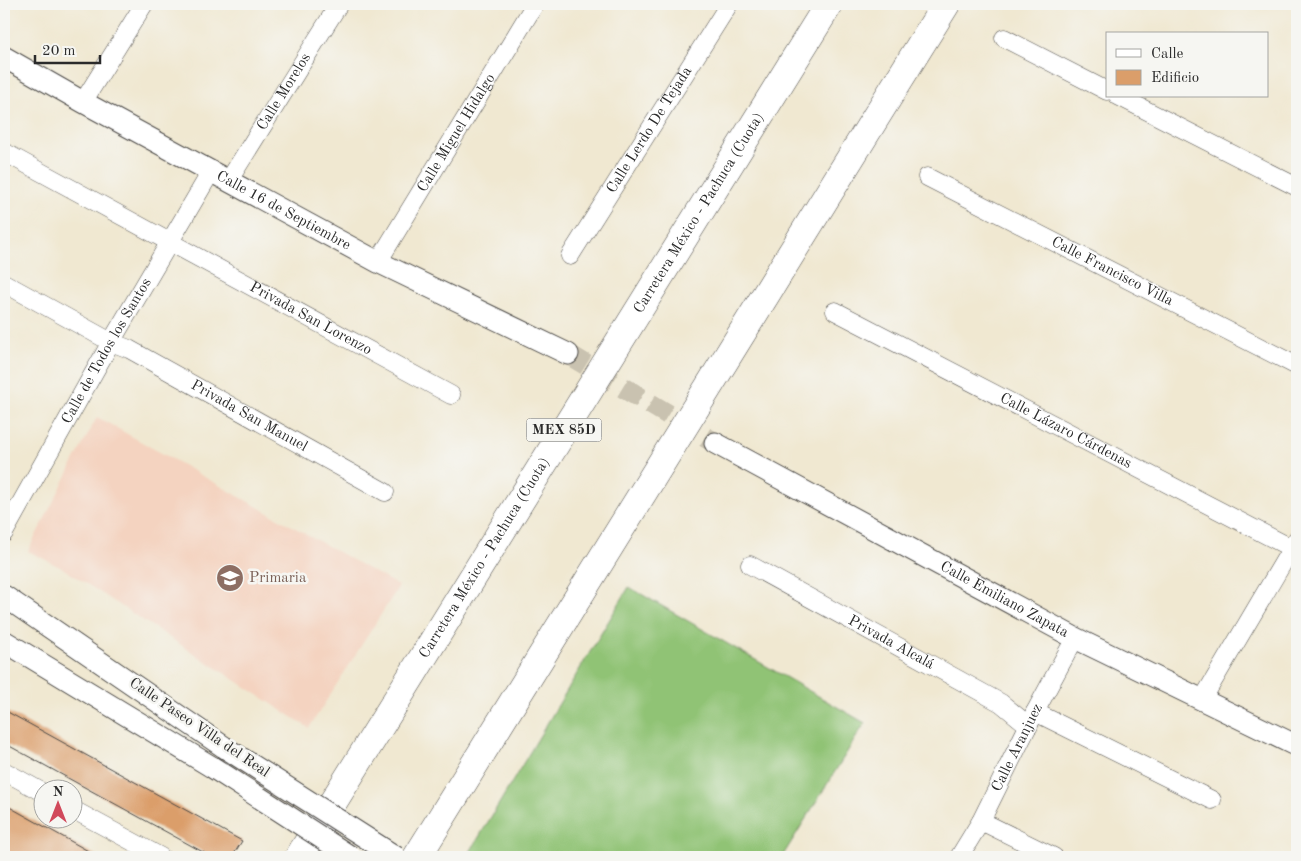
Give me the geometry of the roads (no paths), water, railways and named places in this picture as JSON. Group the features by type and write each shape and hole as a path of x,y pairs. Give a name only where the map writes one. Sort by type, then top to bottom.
{"highway":[{"name":"Carretera México - Pachuca (Cuota)","path":"299,857 829,4"},
{"path":"417,857 946,4"}],"street":[{"path":"83,102 144,4"},
{"name":"Calle Morelos","path":"220,175 339,4"},
{"name":"Calle Miguel Hidalgo","path":"378,262 535,4"},
{"name":"Calle Lerdo De Tejada","path":"570,256 726,5"},
{"path":"1004,38 1106,90"},
{"name":"Calle 16 de Septiembre","path":"4,57 378,262 568,354"},
{"path":"1122,98 1297,188"},
{"name":"Privada San Lorenzo","path":"4,152 451,395"},
{"name":"Calle de Todos los Santos","path":"4,533 111,342 170,242 220,175"},
{"name":"Calle Francisco Villa","path":"927,176 1297,366"},
{"name":"Privada San Manuel","path":"4,283 111,342 129,349 385,492"},
{"name":"Calle Lázaro Cárdenas","path":"834,312 1295,546"},
{"name":"Calle Emiliano Zapata","path":"715,443 1075,638 1297,746"},
{"path":"1202,700 1295,546"},
{"name":"Privada Alcalá","path":"750,565 1032,719 1212,800"},
{"name":"Calle Paseo Villa del Real","path":"4,596 224,747 396,857"},
{"name":"Calle Aranjuez","path":"959,857 980,821 1075,638"},
{"name":"Calle Paseo Villa del Real","path":"4,641 212,767 351,857"},
{"path":"4,771 32,786"},
{"path":"82,814 161,857"},
{"path":"980,821 1054,857"}],"tunnel":[{"path":"568,354 715,443"}],"place":[{"name":"Primaria","path":"230,578"}]}
